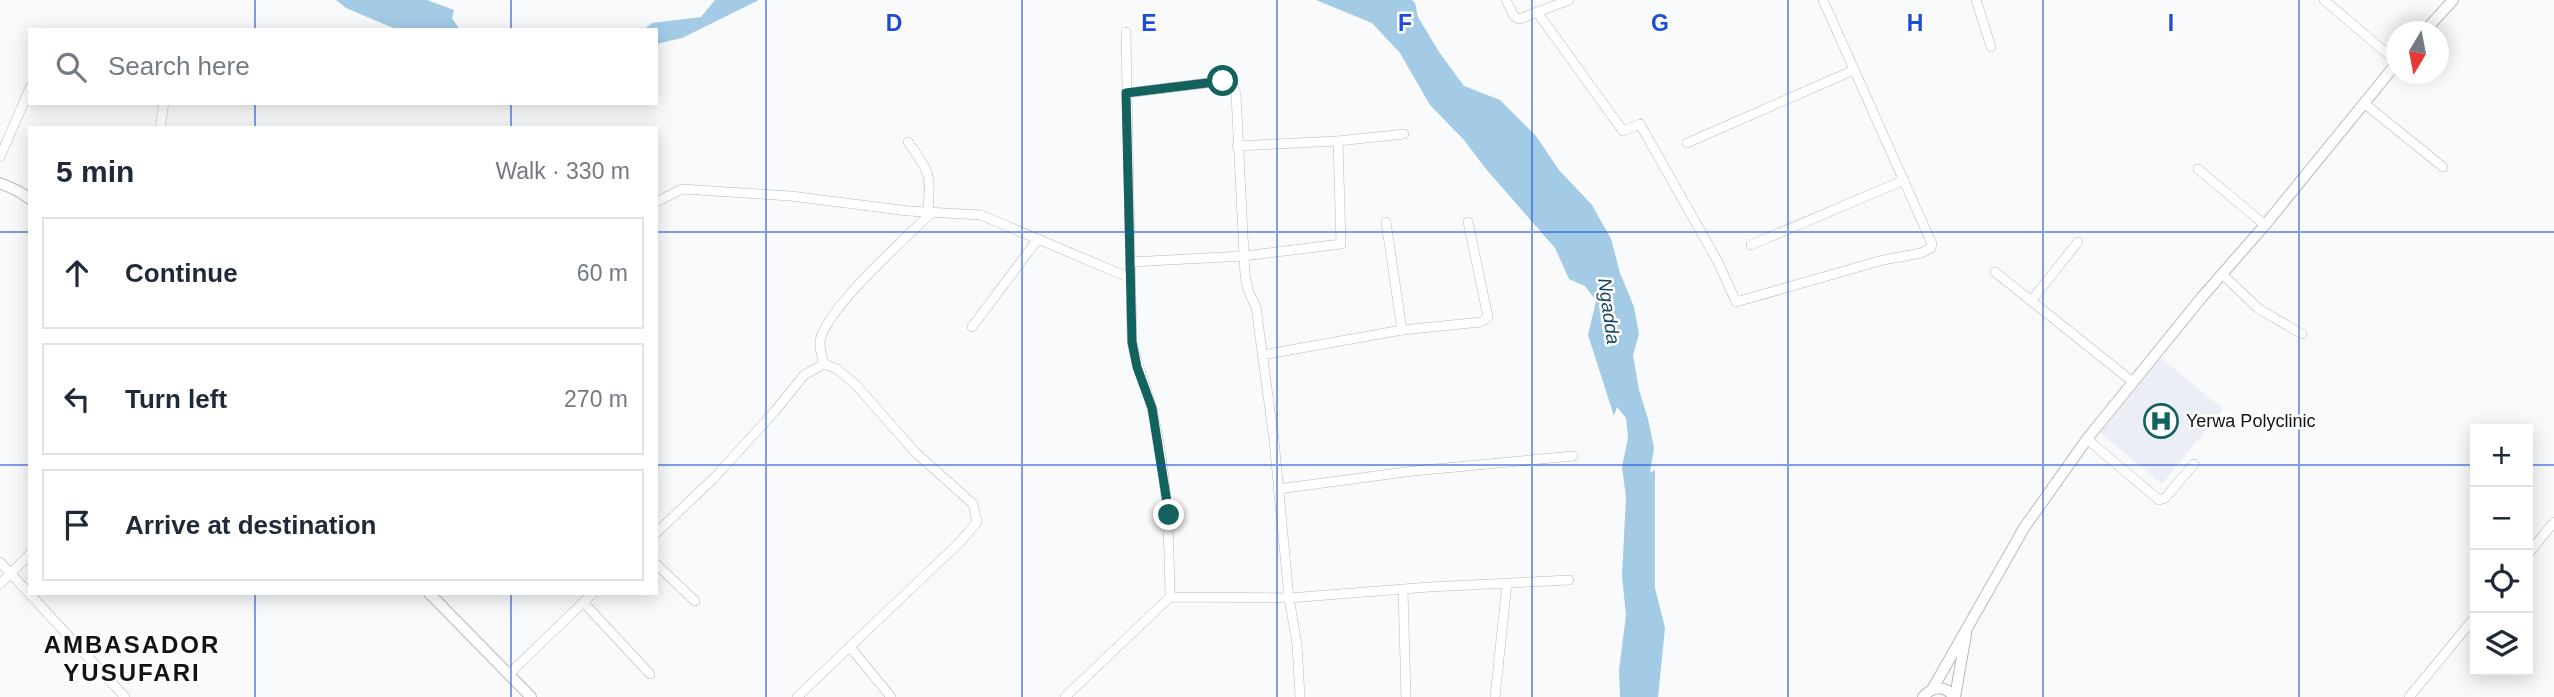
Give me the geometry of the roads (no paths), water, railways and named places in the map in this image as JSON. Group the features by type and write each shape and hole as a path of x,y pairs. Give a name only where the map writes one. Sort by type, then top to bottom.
{"street":[{"path":"1506,0 1514,16 1519,19 1569,0"},
{"path":"1538,12 1623,131 1640,124 1712,252 1736,302 1827,275 1929,250 1932,244 1823,0"},
{"path":"1976,0 1991,47"},
{"path":"2324,0 2386,54"},
{"path":"2434,21 2453,0"},
{"path":"1126,32 1132,342 1137,367 1152,408 1169,515 1170,597"},
{"path":"1687,143 1854,70"},
{"path":"1923,697 1933,688 2024,528 2087,439 2386,76"},
{"path":"1126,93 1223,81 1233,85 1236,94 1245,275 1256,307 1289,598 1297,644 1300,697"},
{"path":"0,156 28,93"},
{"path":"2365,104 2443,167"},
{"path":"160,126 164,105"},
{"path":"1237,146 1338,141 1404,134"},
{"path":"1130,262 1244,256 1341,244 1338,141"},
{"path":"824,364 820,340 825,328 845,300 930,213 928,169 908,142"},
{"path":"2198,169 2265,225"},
{"path":"1751,245 1904,180"},
{"path":"0,183 28,198"},
{"path":"658,201 682,189 791,196 930,213 981,215 1130,278"},
{"path":"1386,222 1402,330"},
{"path":"1262,355 1402,330 1481,322 1488,317 1468,222"},
{"path":"972,327 1038,239"},
{"path":"2031,301 2078,242"},
{"path":"1995,272 2133,382"},
{"path":"2222,274 2259,309 2302,334"},
{"path":"658,531 714,478 804,375 824,364 837,369 856,384 915,452 973,504 977,522 960,542 797,697"},
{"path":"2087,439 2162,501 2194,464"},
{"path":"1278,489 1413,471 1573,456"},
{"path":"2531,550 2554,522"},
{"path":"0,584 28,556"},
{"path":"0,562 28,592"},
{"path":"658,566 695,601"},
{"path":"1065,697 1170,597 1289,598 1569,580"},
{"path":"1495,697 1507,583"},
{"path":"1403,589 1406,697"},
{"path":"30,595 125,697"},
{"path":"431,595 531,697"},
{"path":"509,674 591,595"},
{"path":"583,602 650,674"},
{"path":"1954,697 1969,623"},
{"path":"2409,697 2470,623"},
{"path":"849,647 891,697"},
{"path":"1933,688 1945,689 1954,697"}],"water":[{"path":"336,0 427,0 454,10 452,18 459,28 393,28 346,8"},
{"path":"715,0 759,0 682,38 658,44 658,28 646,28 652,23 701,17"},
{"name":"Ngadda","path":"1316,0 1412,0 1418,17 1439,52 1464,86 1500,100 1536,136 1559,170 1592,205 1611,239 1620,273 1634,307 1639,334 1633,355 1654,448 1650,473 1655,470 1655,588 1665,628 1658,697 1620,697 1619,670 1626,615 1622,576 1626,497 1622,467 1628,438 1626,418 1617,407 1614,416 1588,335 1596,301 1585,286 1569,279 1555,248 1464,140 1430,105 1400,53 1372,23"}],"place":[{"name":"Yerwa Polyclinic","path":"2161,421"}],"district":[{"name":"AMBASADOR YUSUFARI","path":"132,658"}]}
